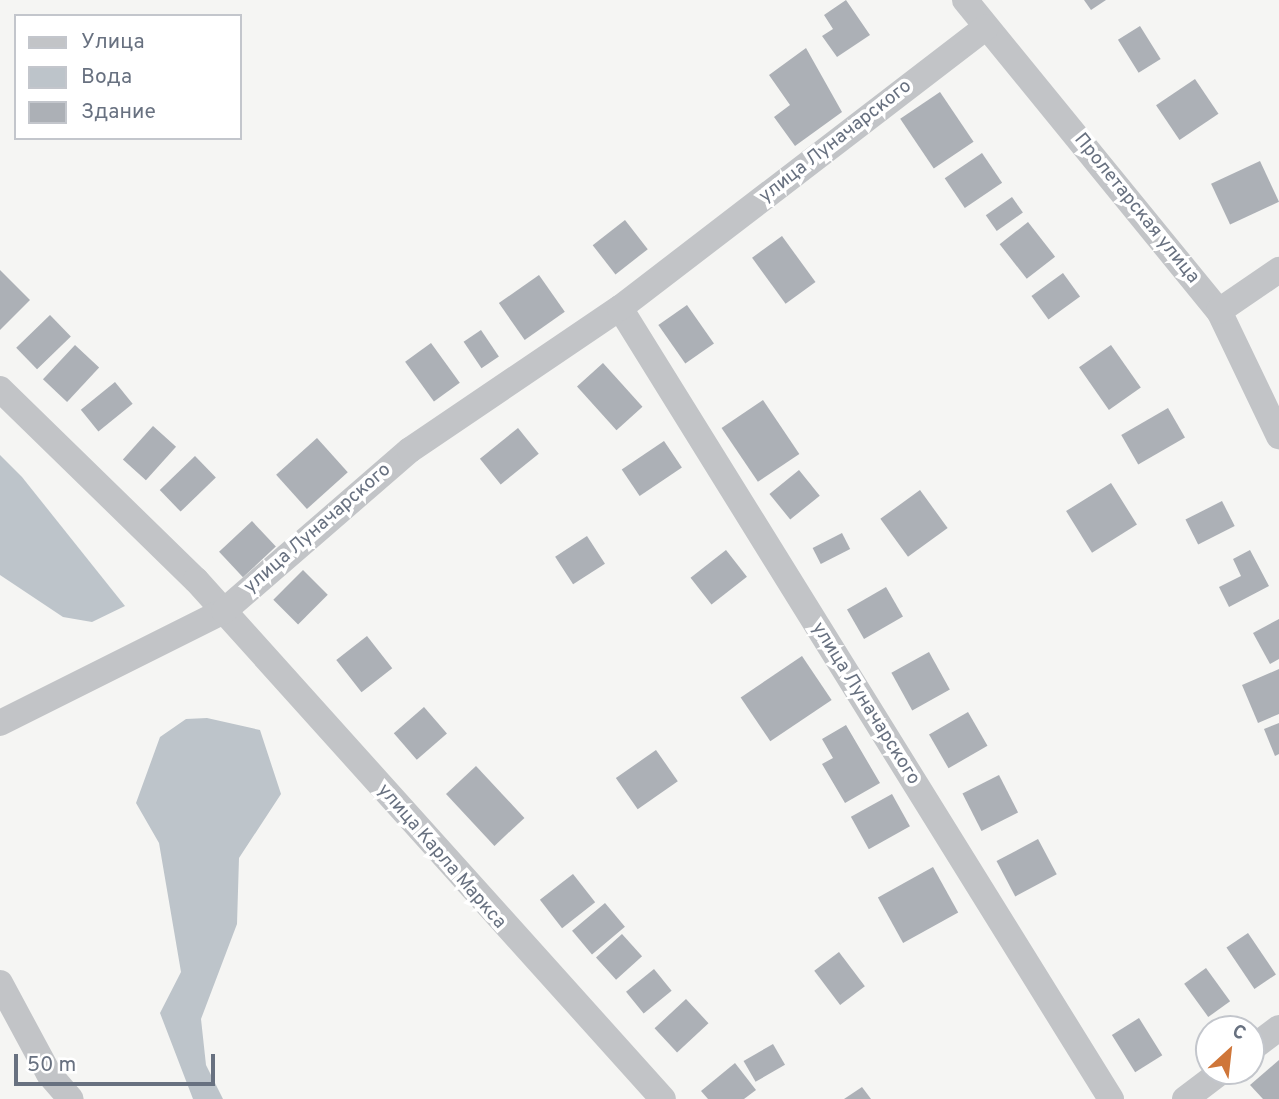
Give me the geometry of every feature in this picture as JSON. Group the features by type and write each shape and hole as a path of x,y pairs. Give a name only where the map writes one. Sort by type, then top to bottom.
{"street":[{"name":"Пролетарская улица","path":"965,0 1219,312 1279,436"},
{"name":"улица Луначарского","path":"0,723 224,611 410,450 620,308 986,27"},
{"path":"1219,312 1279,270"},
{"name":"улица Луначарского","path":"620,308 1111,1099"},
{"name":"улица Карла Маркса","path":"0,389 224,611 663,1099"},
{"path":"0,983 49,1074 71,1099"},
{"path":"1185,1099 1204,1085"}],"water":[{"path":"0,455 22,477 125,606 92,622 63,617 0,575"},
{"path":"207,718 260,730 281,794 239,858 237,924 201,1019 206,1065 223,1099 193,1099 160,1013 181,972 159,843 136,803 160,737 186,719"}],"building":[{"path":"846,0 870,35 837,57 822,36 833,29 824,15"},
{"path":"1084,0 1106,0 1091,10"},
{"path":"1140,26 1161,59 1139,73 1118,40"},
{"path":"806,48 842,112 795,146 774,117 790,105 769,75"},
{"path":"1195,79 1218,114 1180,140 1156,105"},
{"path":"940,92 974,142 934,169 900,119"},
{"path":"982,153 1002,183 965,208 945,178"},
{"path":"1260,161 1279,202 1230,225 1211,184"},
{"path":"1012,197 1023,213 997,231 986,215"},
{"path":"625,220 648,249 615,274 593,245"},
{"path":"1028,222 1055,257 1027,279 1000,244"},
{"path":"782,236 816,282 786,304 752,258"},
{"path":"0,270 30,300 0,330"},
{"path":"1063,273 1080,296 1048,319 1031,296"},
{"path":"539,275 565,312 525,340 499,303"},
{"path":"687,305 714,344 685,364 658,325"},
{"path":"50,315 71,337 37,369 16,348"},
{"path":"481,330 499,357 481,368 464,342"},
{"path":"431,343 460,383 434,401 405,362"},
{"path":"75,345 99,368 67,402 43,379"},
{"path":"1111,345 1141,388 1109,410 1079,367"},
{"path":"603,363 642,407 616,430 577,386"},
{"path":"115,382 133,404 98,431 81,410"},
{"path":"763,400 799,454 758,482 722,428"},
{"path":"1168,408 1185,437 1138,464 1121,435"},
{"path":"153,426 176,447 146,480 123,459"},
{"path":"518,428 539,454 501,484 480,459"},
{"path":"317,438 348,472 307,509 276,475"},
{"path":"664,441 682,468 640,496 622,470"},
{"path":"195,456 216,478 181,512 160,490"},
{"path":"799,470 820,496 790,520 769,494"},
{"path":"1111,483 1137,525 1092,553 1066,511"},
{"path":"920,490 948,528 908,557 880,519"},
{"path":"1222,501 1235,526 1198,545 1185,520"},
{"path":"252,521 276,547 243,577 219,552"},
{"path":"842,533 850,549 821,564 813,548"},
{"path":"587,536 605,564 573,584 555,557"},
{"path":"726,550 747,577 711,604 691,578"},
{"path":"1250,550 1269,586 1229,607 1219,587 1241,576 1233,559"},
{"path":"303,570 328,595 298,624 273,600"},
{"path":"886,587 903,616 864,639 847,610"},
{"path":"1279,619 1279,659 1270,664 1253,633"},
{"path":"367,636 392,668 362,692 336,660"},
{"path":"929,652 950,690 912,710 891,673"},
{"path":"802,656 832,700 770,741 741,697"},
{"path":"1279,669 1279,714 1258,723 1242,685"},
{"path":"424,707 447,733 417,760 394,733"},
{"path":"968,712 987,746 949,768 929,734"},
{"path":"1279,723 1279,754 1275,756 1264,729"},
{"path":"846,725 880,783 845,803 822,764 833,758 822,739"},
{"path":"656,750 678,781 638,809 616,778"},
{"path":"476,766 524,818 494,846 446,794"},
{"path":"999,775 1018,812 982,831 962,794"},
{"path":"892,794 910,826 869,849 851,817"},
{"path":"1038,839 1057,874 1015,896 997,861"},
{"path":"933,867 958,912 903,943 878,898"},
{"path":"573,874 595,902 562,928 540,900"},
{"path":"605,903 625,927 592,954 572,931"},
{"path":"1248,933 1276,974 1254,989 1226,948"},
{"path":"622,934 642,956 616,980 596,957"},
{"path":"839,952 865,986 840,1005 814,971"},
{"path":"1206,968 1230,1001 1211,1015 1207,1015 1184,984"},
{"path":"654,969 672,991 644,1013 626,992"},
{"path":"686,999 709,1023 677,1052 655,1028"},
{"path":"1139,1018 1162,1055 1135,1072 1112,1035"},
{"path":"773,1044 785,1065 756,1082 744,1061"},
{"path":"1279,1060 1279,1099 1263,1099 1250,1085 1265,1085 1265,1072"},
{"path":"735,1063 756,1090 744,1099 708,1099 701,1091"},
{"path":"862,1087 871,1099 844,1099"}]}
